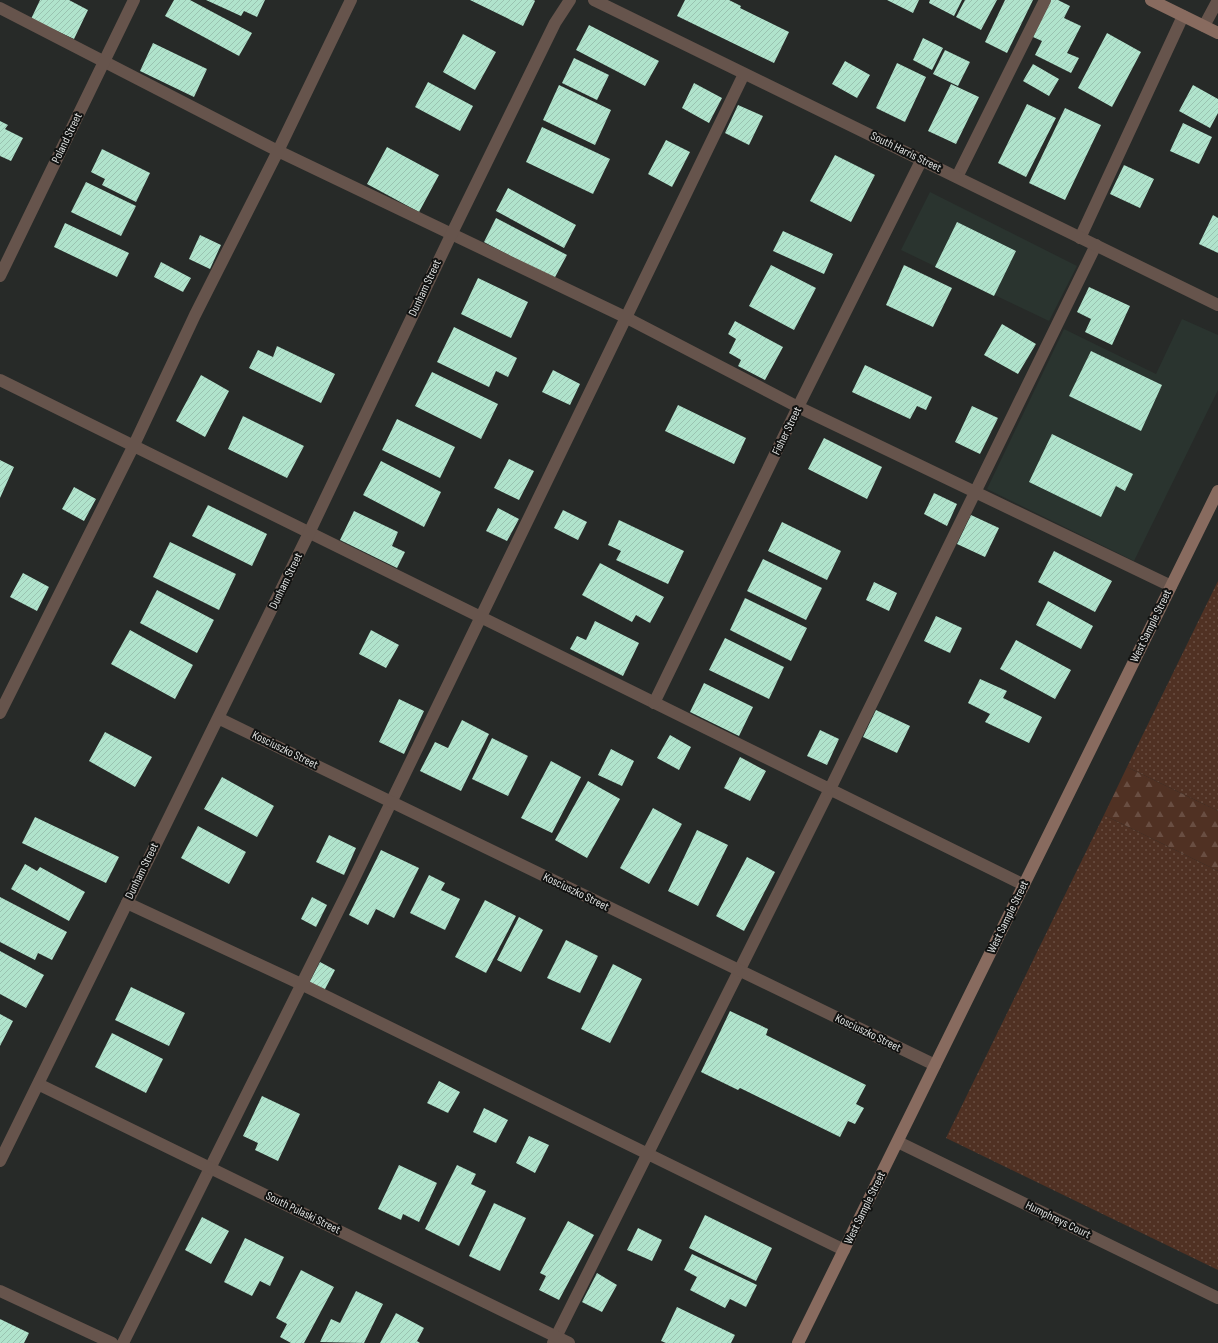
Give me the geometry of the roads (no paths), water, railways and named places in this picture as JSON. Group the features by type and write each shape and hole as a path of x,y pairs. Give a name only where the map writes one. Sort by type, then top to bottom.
{"main road":[{"path":"1151,0 1218,33"},
{"name":"West Sample Street","path":"798,1343 1218,491"}],"street":[{"name":"Poland Street","path":"0,276 134,0"},
{"path":"0,713 133,447 195,315 278,151 351,0"},
{"name":"Dunham Street","path":"0,1161 309,533 451,235 555,23 570,0"},
{"name":"South Harris Street","path":"594,0 1218,305"},
{"path":"957,177 1045,0"},
{"path":"1204,26 1218,0"},
{"path":"0,8 278,151 625,317 798,407 974,493 1171,586"},
{"path":"1080,238 1183,16"},
{"path":"123,1343 481,618 562,452 625,317 744,74"},
{"name":"Fisher Street","path":"654,704 798,407 922,159"},
{"path":"554,1340 830,789 1096,245"},
{"path":"0,380 654,704 1024,885"},
{"name":"Kosciuszko Street","path":"218,718 935,1066"},
{"path":"127,903 301,984 844,1250"},
{"name":"South Pulaski Street","path":"38,1084 209,1167 554,1340 569,1343"},
{"name":"Humphreys Court","path":"898,1142 1218,1298"},
{"path":"0,1291 112,1343"}]}
